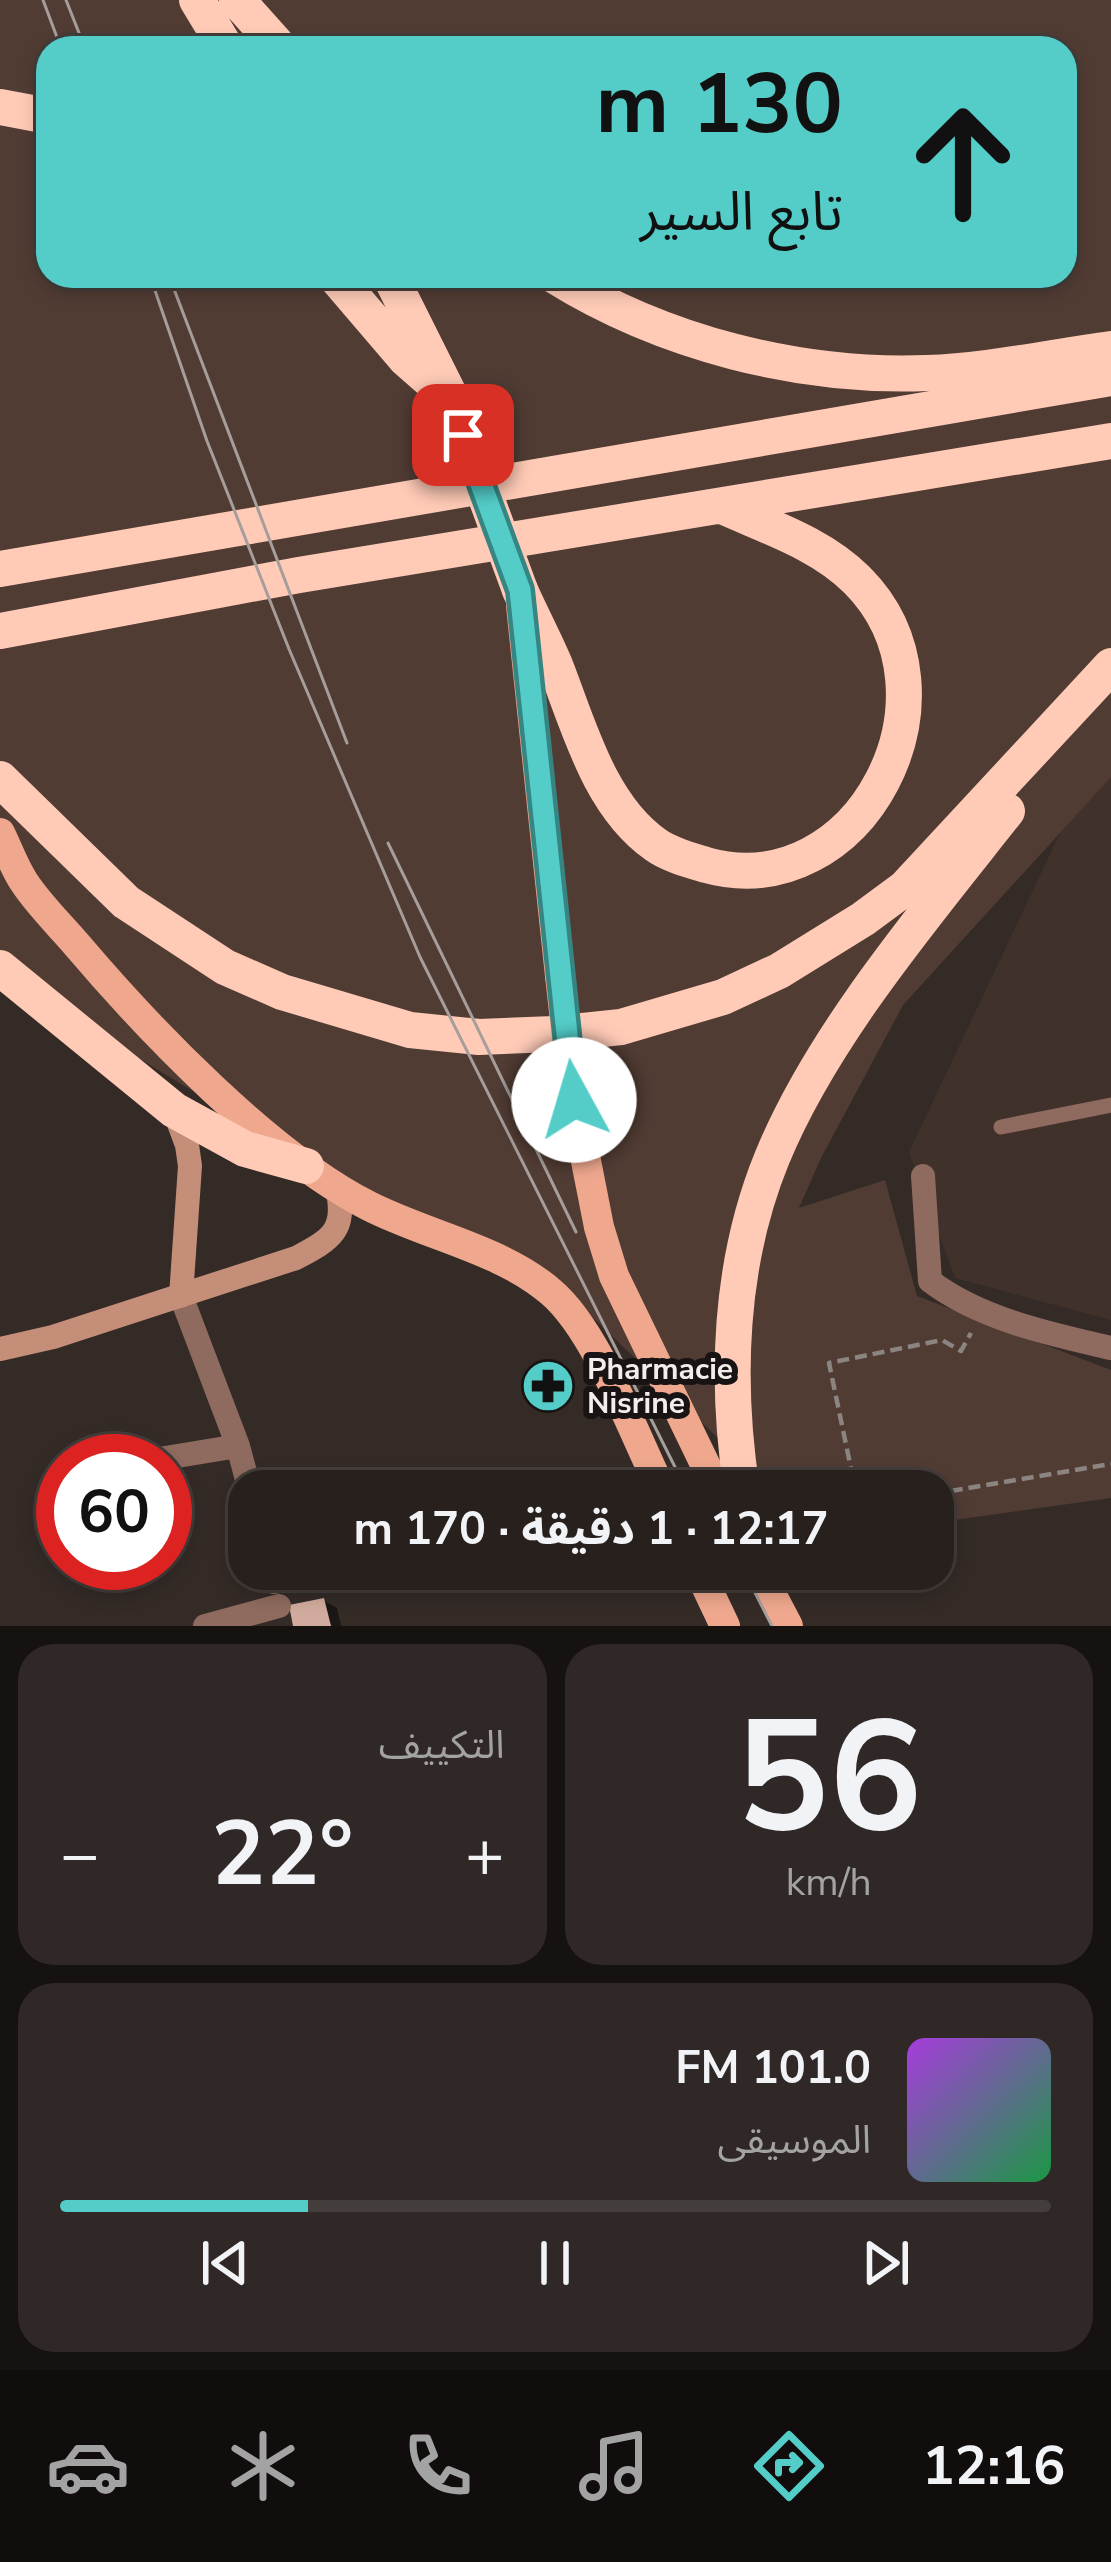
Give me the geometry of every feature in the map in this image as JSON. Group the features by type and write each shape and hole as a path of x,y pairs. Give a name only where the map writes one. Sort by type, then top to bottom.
{"highway":[{"path":"197,0 219,36"},
{"path":"237,0 269,36"},
{"path":"0,107 36,114"},
{"path":"345,288 406,359 451,398"},
{"path":"396,288 451,398 520,590 614,802 656,846 720,869 758,870 800,859 863,811 888,775 903,734 902,664 892,632 872,599 837,561 722,506"},
{"path":"574,288 599,304 690,339 769,359 846,370 928,373 1111,349"},
{"path":"0,569 1111,377"},
{"path":"0,631 299,575 1111,442"},
{"path":"0,779 126,902 225,967 282,992 410,1030 479,1037 554,1034 621,1027 723,998 779,971 863,920 905,888 1111,667"},
{"path":"740,1470 731,1392 736,1306 748,1232 771,1161 800,1096 898,954 1006,812 1111,688"},
{"path":"0,968 174,1110 245,1149 306,1166"}],"main road":[{"path":"520,590 574,1100 599,1227 614,1276 708,1470"},
{"path":"0,833 23,881 121,997 306,1166 405,1223 506,1264 550,1291 590,1340 652,1470"},
{"path":"708,1590 725,1626"},
{"path":"769,1590 788,1626"}],"street":[{"path":"174,1110 190,1166 181,1296 244,1470"},
{"path":"923,1176 930,1281 951,1297 985,1311 1111,1348"},
{"path":"0,1349 181,1296 320,1246 341,1220 337,1188"},
{"path":"192,1454 238,1446"},
{"path":"205,1626 277,1596"}],"lane":[{"path":"1001,1127 1111,1105"}],"path":[{"path":"851,1470 829,1363 941,1340 961,1351 985,1311"},
{"path":"954,1490 1111,1464"}],"shaded area":[{"path":"0,0 1111,0 1111,777 903,1005 799,1208 885,1180 917,1296 1111,1370 1111,1498 954,1520 954,1470 751,1470 560,1286 287,1148 97,1033 0,962"},
{"path":"1111,762 1111,1320 955,1278 909,1152 1079,793"}],"building":[{"path":"324,1598 331,1626 293,1626 289,1605"}],"tram line":[{"path":"43,0 56,36"},
{"path":"66,0 80,36"},
{"path":"154,288 207,441 289,649 420,957 676,1470"},
{"path":"174,288 347,743"},
{"path":"388,843 576,1232"},
{"path":"754,1590 772,1626"}],"place":[{"name":"Pharmacie Nisrine","path":"548,1386"}],"route":[{"path":"463,435 520,590 574,1100"}]}
